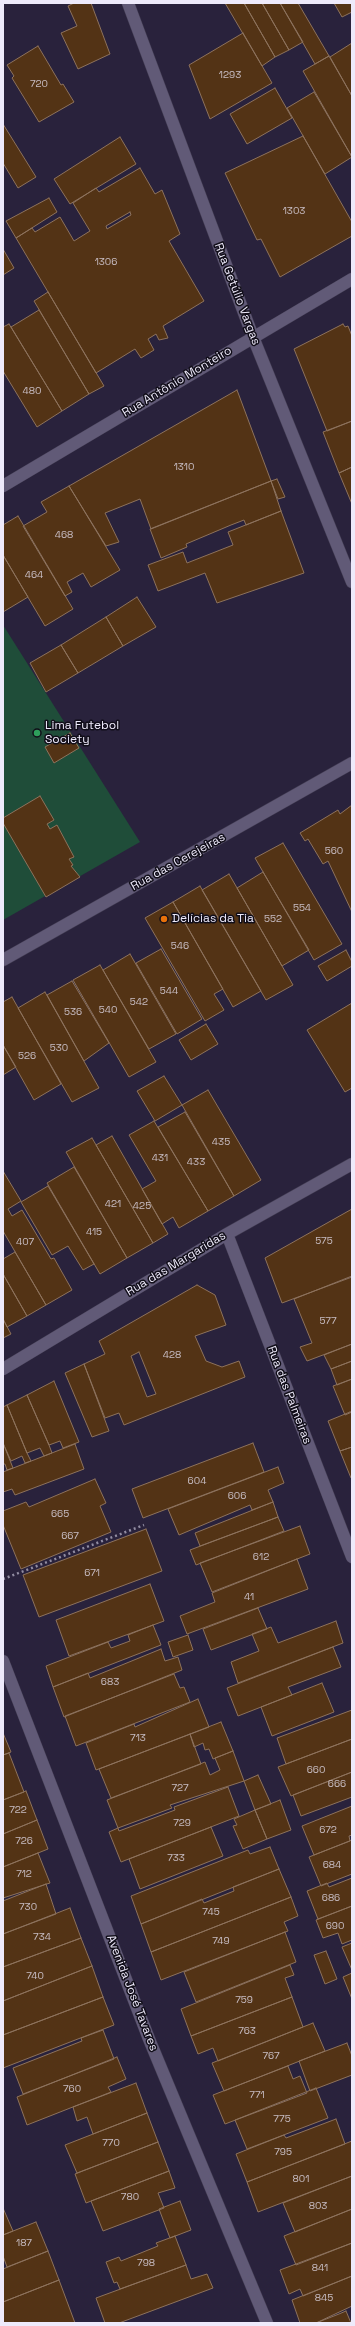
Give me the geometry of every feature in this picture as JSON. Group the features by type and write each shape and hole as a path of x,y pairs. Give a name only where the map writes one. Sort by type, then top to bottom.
{"street":[{"name":"Rua Getúlio Vargas","path":"128,3 253,337 352,582"},
{"name":"Rua Antônio Monteiro","path":"3,486 352,279"},
{"name":"Rua das Cerejeiras","path":"3,960 352,763"},
{"name":"Rua das Margaridas","path":"3,1369 226,1234 352,1164"},
{"name":"Rua das Palmeiras","path":"226,1234 352,1557"},
{"name":"Avenida José Tavares","path":"3,1661 149,2039 267,2323"}],"path":[{"path":"3,1580 144,1525"}],"green space":[{"name":"Lima Futebol Society","path":"3,625 140,842 3,920"}],"building":[{"path":"74,3 91,3 110,54 78,69 61,33 77,26 68,6"},
{"path":"225,3 244,3 275,57 262,66"},
{"path":"244,3 262,3 289,50 275,57"},
{"path":"262,3 280,3 303,42 289,50"},
{"path":"280,3 298,3 329,56 315,64"},
{"path":"334,3 352,3 352,12 342,17"},
{"path":"243,33 272,83 210,119 189,65"},
{"path":"352,43 352,96 330,57"},
{"path":"38,46 61,85 63,84 74,102 39,122 12,78 14,76 7,65"},
{"path":"329,56 352,96 352,157 303,71"},
{"path":"275,88 292,118 247,144 230,114"},
{"path":"314,92 352,157 325,174 287,108"},
{"path":"3,124 36,177 18,188 3,163"},
{"path":"303,136 352,222 352,236 280,277 261,239 257,240 225,173"},
{"path":"120,137 136,164 70,204 54,179"},
{"path":"140,168 155,194 162,190 180,234 169,241 204,301 163,326 168,338 159,340 156,334 148,339 154,350 141,358 135,349 96,373 16,238 32,228 35,232 60,217 74,241 90,231 73,203 96,188 99,192","holes":["130,212 131,215 107,229 106,226"]},
{"path":"49,198 57,212 16,238 6,221"},
{"path":"3,249 14,268 3,275"},
{"path":"48,292 104,386 89,394 34,301"},
{"path":"39,310 89,394 62,411 11,327"},
{"path":"9,324 62,411 37,427 3,371 3,327"},
{"path":"343,324 345,327 348,326 352,336 352,421 327,431 294,349"},
{"path":"237,390 271,481 151,529 140,499 105,513 119,542 106,546 69,486"},
{"path":"352,421 352,467 339,473 323,432"},
{"path":"352,467 352,504 339,473"},
{"path":"277,479 285,497 278,499 271,481"},
{"path":"271,481 281,511 246,525 244,520 231,525 186,544 187,547 161,558 150,529"},
{"path":"69,486 120,570 91,587 83,573 67,582 72,592 65,596 23,526 47,512 41,502"},
{"path":"281,511 304,573 217,603 205,573 158,591 148,565 183,552 187,563 233,545 228,532"},
{"path":"18,516 73,609 45,626 3,555 3,525"},
{"path":"3,555 28,597 3,612"},
{"path":"137,597 156,627 123,646 106,617"},
{"path":"106,617 123,646 78,673 61,645"},
{"path":"61,645 78,673 46,692 30,663"},
{"path":"70,733 79,748 54,763 45,747"},
{"path":"40,796 54,820 47,824 50,829 57,825 74,857 69,859 73,865 71,866 80,877 46,897 3,823 3,818"},
{"path":"352,805 352,912 328,861 323,864 308,839 305,841 300,833 338,810 340,814"},
{"path":"283,843 342,944 314,960 255,858"},
{"path":"263,872 309,950 282,966 237,888"},
{"path":"229,874 293,985 266,1000 202,890"},
{"path":"200,886 261,991 233,1007 173,902"},
{"path":"173,902 223,989 214,994 224,1010 205,1021 145,918"},
{"path":"161,949 202,1019 177,1034 136,963"},
{"path":"346,950 352,962 352,966 327,981 318,966"},
{"path":"130,954 176,1034 149,1049 103,970"},
{"path":"100,965 156,1062 129,1077 73,980"},
{"path":"72,981 109,1043 84,1061 47,995"},
{"path":"45,992 99,1088 72,1102 18,1008"},
{"path":"12,997 61,1084 34,1100 3,1045 3,1002"},
{"path":"352,1003 352,1088 345,1092 307,1030"},
{"path":"206,1024 218,1044 191,1060 179,1040"},
{"path":"3,1045 16,1067 3,1075"},
{"path":"164,1076 182,1105 155,1121 137,1091"},
{"path":"208,1090 261,1180 234,1196 182,1105"},
{"path":"185,1112 234,1196 208,1211 158,1127"},
{"path":"154,1121 208,1211 179,1228 173,1217 162,1224 142,1189 156,1181 129,1135"},
{"path":"112,1136 168,1234 153,1243 96,1145"},
{"path":"92,1138 153,1243 127,1258 66,1152"},
{"path":"74,1167 127,1258 100,1274 47,1183"},
{"path":"3,1171 21,1201 8,1209 12,1216 22,1210 51,1259 54,1258 72,1290 46,1305 3,1231"},
{"path":"48,1186 94,1264 83,1270 68,1246 52,1255 21,1202"},
{"path":"352,1209 352,1277 282,1303 265,1258"},
{"path":"15,1252 46,1305 27,1316 3,1274 3,1259"},
{"path":"3,1274 27,1316 7,1327 3,1319"},
{"path":"352,1276 352,1344 307,1361 300,1347 312,1343 294,1299"},
{"path":"197,1285 215,1295 226,1325 195,1336 206,1361 222,1367 239,1361 245,1377 124,1425 119,1413 105,1418 84,1364 105,1354 99,1341","holes":["139,1352 156,1394 147,1397 131,1356"]},
{"path":"3,1319 11,1334 3,1338"},
{"path":"352,1344 352,1361 331,1369 324,1355"},
{"path":"352,1361 352,1379 337,1385 331,1369"},
{"path":"84,1364 109,1431 92,1437 65,1373"},
{"path":"352,1379 352,1412 345,1415 333,1386"},
{"path":"54,1381 79,1442 63,1448 60,1441 49,1445 27,1395"},
{"path":"27,1395 52,1453 44,1456 40,1448 27,1453 7,1405"},
{"path":"7,1405 31,1461 25,1463 22,1456 11,1461 3,1443 3,1407"},
{"path":"352,1412 352,1447 340,1451 328,1421"},
{"path":"3,1443 13,1468 7,1470 5,1464 3,1464"},
{"path":"253,1443 264,1472 143,1518 132,1489"},
{"path":"75,1444 84,1469 15,1495 12,1489 3,1492 3,1472"},
{"path":"352,1447 352,1478 351,1478 340,1451"},
{"path":"278,1467 284,1483 268,1490 273,1502 252,1510 250,1505 179,1535 168,1509"},
{"path":"95,1479 106,1503 100,1506 111,1532 21,1569 3,1525 3,1511 26,1502 29,1507"},
{"path":"273,1502 278,1517 200,1546 195,1533"},
{"path":"278,1517 284,1531 196,1565 190,1550"},
{"path":"300,1526 310,1554 212,1592 200,1563"},
{"path":"146,1529 162,1571 39,1617 23,1575"},
{"path":"297,1559 308,1589 187,1634 180,1616 215,1602 212,1593"},
{"path":"150,1584 164,1621 69,1656 56,1620"},
{"path":"258,1608 267,1629 211,1650 203,1629"},
{"path":"336,1621 343,1643 238,1683 231,1662 259,1651 252,1634 271,1627 278,1643"},
{"path":"153,1625 161,1645 53,1687 46,1666 108,1642 111,1648 130,1641 128,1635"},
{"path":"188,1635 193,1650 173,1657 168,1642"},
{"path":"333,1647 341,1667 288,1687 292,1695 238,1716 227,1688"},
{"path":"161,1649 165,1661 178,1657 182,1670 64,1717 53,1687 88,1673 90,1678"},
{"path":"174,1674 180,1688 184,1687 190,1702 76,1746 65,1716"},
{"path":"322,1683 334,1712 272,1736 261,1707"},
{"path":"198,1699 209,1727 96,1770 86,1743 134,1724 135,1727"},
{"path":"352,1710 352,1739 286,1764 277,1738"},
{"path":"221,1722 233,1751 213,1759 209,1749 205,1750 203,1743 194,1747 190,1734"},
{"path":"3,1733 11,1752 3,1755"},
{"path":"190,1734 201,1764 111,1798 99,1769"},
{"path":"352,1739 352,1772 291,1796 278,1767"},
{"path":"233,1751 244,1781 170,1805 172,1808 118,1828 107,1800 205,1762 210,1775 220,1770 215,1758"},
{"path":"9,1753 24,1792 3,1800 3,1755"},
{"path":"352,1772 352,1797 301,1816 293,1795"},
{"path":"258,1775 271,1804 255,1810 244,1781"},
{"path":"228,1787 239,1816 121,1862 109,1832 118,1828 119,1831 175,1810 174,1807"},
{"path":"26,1791 37,1820 3,1834 3,1800"},
{"path":"280,1800 291,1830 267,1839 255,1810"},
{"path":"352,1806 352,1835 349,1836 350,1841 314,1855 302,1826"},
{"path":"255,1810 267,1839 243,1849 233,1826 237,1825 234,1819"},
{"path":"37,1820 48,1849 3,1867 3,1834"},
{"path":"211,1827 223,1856 140,1889 129,1859"},
{"path":"352,1840 352,1874 321,1886 309,1857"},
{"path":"270,1847 279,1869 141,1924 131,1896 248,1850 250,1854"},
{"path":"38,1853 50,1883 3,1898 3,1867"},
{"path":"279,1869 291,1897 151,1952 141,1924 202,1899 204,1903 234,1891 233,1887"},
{"path":"352,1878 352,1906 318,1919 307,1891 327,1883 329,1887"},
{"path":"46,1884 56,1914 3,1934 3,1901"},
{"path":"291,1897 298,1916 284,1922 288,1931 161,1980 151,1952"},
{"path":"352,1906 352,1940 342,1944 338,1933 323,1938 316,1920"},
{"path":"70,1908 81,1938 3,1967 3,1934"},
{"path":"285,1932 296,1962 196,2002 184,1972"},
{"path":"81,1938 92,1966 3,2001 3,1967"},
{"path":"352,1943 352,1970 342,1947"},
{"path":"326,1951 337,1979 325,1984 314,1955"},
{"path":"290,1965 294,1975 285,1978 292,1997 191,2036 181,2009"},
{"path":"92,1966 103,1997 3,2035 3,2001"},
{"path":"352,1973 352,1999 343,1977"},
{"path":"103,1997 114,2025 3,2068 3,2035"},
{"path":"292,1997 303,2027 218,2061 213,2048 198,2054 191,2036"},
{"path":"313,2023 325,2051 224,2091 212,2063"},
{"path":"103,2030 114,2059 23,2094 13,2068 82,2041 81,2038"},
{"path":"347,2043 352,2056 352,2075 310,2091 299,2061"},
{"path":"117,2057 126,2079 108,2087 111,2092 27,2125 17,2097"},
{"path":"288,2066 293,2079 300,2076 307,2093 225,2124 213,2095"},
{"path":"136,2083 147,2113 93,2134 87,2117 77,2121 73,2107"},
{"path":"316,2088 328,2118 247,2149 235,2120"},
{"path":"147,2113 158,2142 77,2173 65,2145"},
{"path":"336,2119 345,2144 247,2182 236,2154 284,2135 286,2138"},
{"path":"352,2141 352,2176 258,2212 247,2182"},
{"path":"158,2142 169,2171 86,2203 75,2174"},
{"path":"169,2171 175,2188 158,2193 164,2208 103,2231 91,2201"},
{"path":"352,2176 352,2209 295,2232 283,2203"},
{"path":"180,2201 191,2230 170,2238 159,2209"},
{"path":"3,2208 13,2231 3,2235"},
{"path":"352,2209 352,2243 296,2265 284,2236"},
{"path":"36,2222 48,2251 7,2267 3,2256 3,2235"},
{"path":"175,2236 186,2265 120,2289 117,2282 114,2283 106,2262 119,2257 121,2261 158,2246 156,2243"},
{"path":"352,2243 352,2276 303,2296 300,2289 289,2294 280,2270"},
{"path":"48,2251 59,2280 3,2302 3,2269"},
{"path":"186,2265 191,2279 207,2274 213,2288 119,2323 105,2323 96,2298"},
{"path":"352,2276 352,2306 316,2323 300,2323 292,2300"},
{"path":"59,2280 75,2323 3,2323 3,2302"},
{"path":"346,2311 351,2323 316,2323 339,2314"}],"place":[{"name":"Lima Futebol Society","path":"37,733"},
{"name":"Delícias da Tia","path":"164,919"}]}
